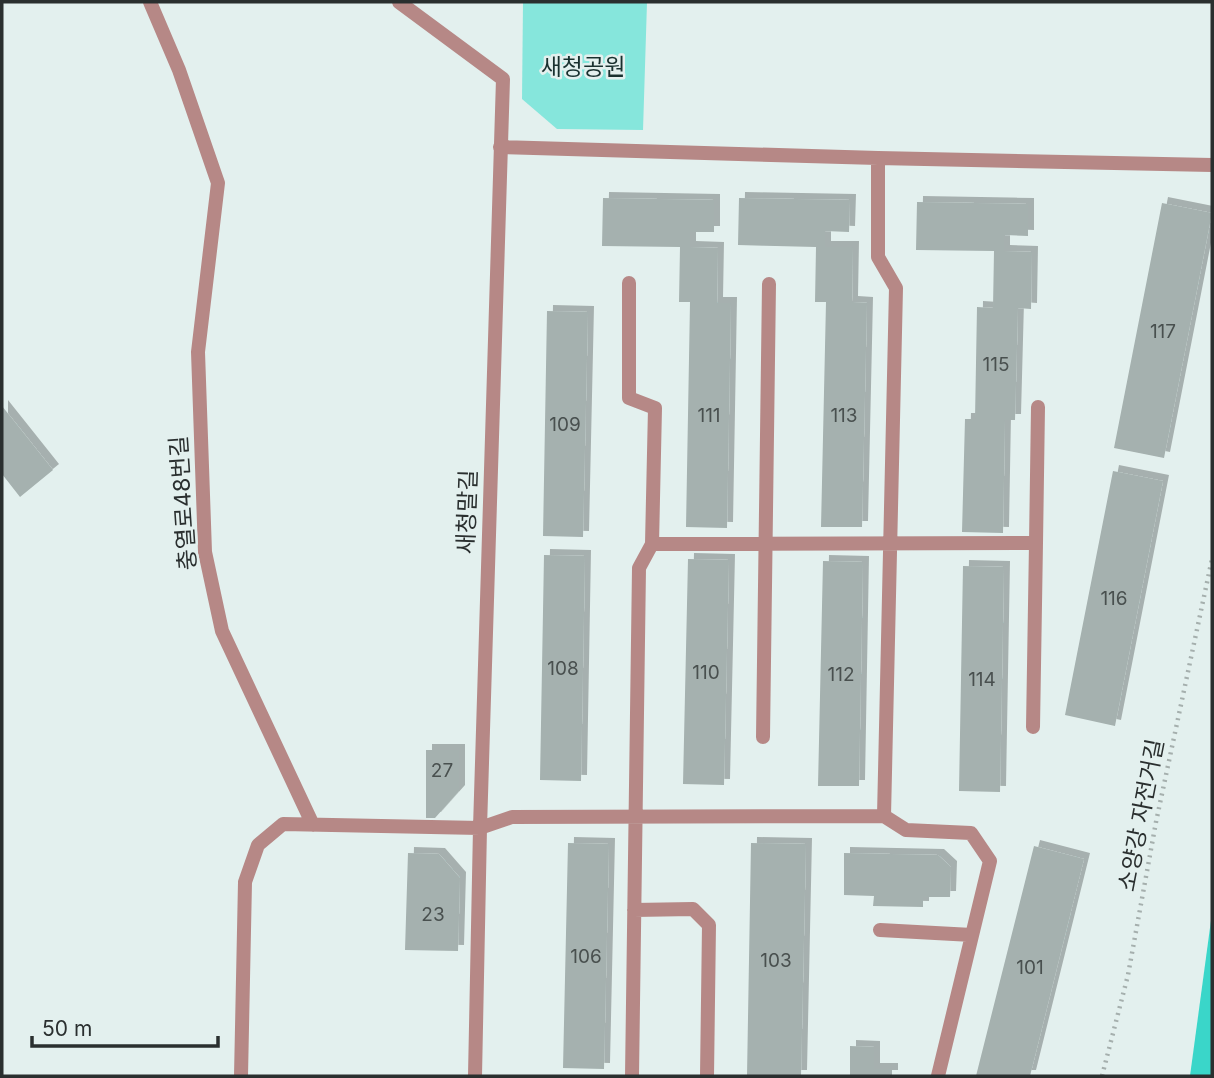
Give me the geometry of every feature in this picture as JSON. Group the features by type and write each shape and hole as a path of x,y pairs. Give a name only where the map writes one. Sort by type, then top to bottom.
{"street":[{"name":"충열로48번길","path":"150,2 179,70 218,183 198,352 205,552 222,631 313,825"},
{"name":"새청말길","path":"399,2 503,79 475,1076"},
{"path":"500,147 878,159 1212,165"},
{"path":"878,159 878,257 896,288 884,816"},
{"path":"629,283 629,398 655,408 652,544 639,568 632,1076"},
{"path":"763,737 769,284"},
{"path":"1033,727 1038,407"},
{"path":"652,544 1036,543"},
{"path":"241,1076 246,882 258,845 284,824 480,828 512,817 884,816 906,830 971,832 990,861 938,1076"},
{"path":"634,910 693,909 709,925 707,1076"},
{"path":"880,930 972,935"}],"path":[{"name":"소양강 자전거길","path":"1102,1076 1128,975 1156,822 1212,559"}],"green space":[{"name":"새청공원","path":"523,2 647,2 643,130 557,129 522,99"}],"shaded area":[{"path":"1212,913 1212,1076 1190,1076"}],"building":[{"path":"603,198 714,200 714,232 690,232 690,247 718,248 717,303 731,303 727,528 686,527 690,302 679,302 680,247 602,246"},
{"path":"739,198 850,200 849,232 825,231 825,247 853,247 852,302 867,303 862,527 821,527 826,302 815,302 816,247 738,245"},
{"path":"917,202 1028,204 1028,236 1004,235 1004,251 1032,252 1031,309 1018,308 1015,420 1005,420 1003,533 962,532 965,419 975,419 977,307 993,308 994,251 916,250"},
{"path":"1162,203 1212,213 1164,458 1114,448"},
{"path":"547,311 588,312 583,537 543,536"},
{"path":"2,406 53,470 20,497 2,474"},
{"path":"1113,471 1163,481 1115,726 1065,715"},
{"path":"544,555 585,556 581,781 540,780"},
{"path":"688,559 729,560 724,785 683,784"},
{"path":"823,561 863,562 859,786 818,786"},
{"path":"963,566 1004,567 1000,792 959,791"},
{"path":"426,750 459,750 459,791 435,818 426,818"},
{"path":"568,843 609,844 604,1069 563,1068"},
{"path":"751,843 806,844 801,1076 747,1076"},
{"path":"1034,846 1084,859 1030,1076 976,1076"},
{"path":"408,853 439,854 460,878 458,951 405,950"},
{"path":"844,853 938,855 951,867 950,897 923,897 923,907 873,906 874,896 844,895"},
{"path":"850,1046 874,1047 874,1069 892,1069 892,1076 850,1076"}]}
